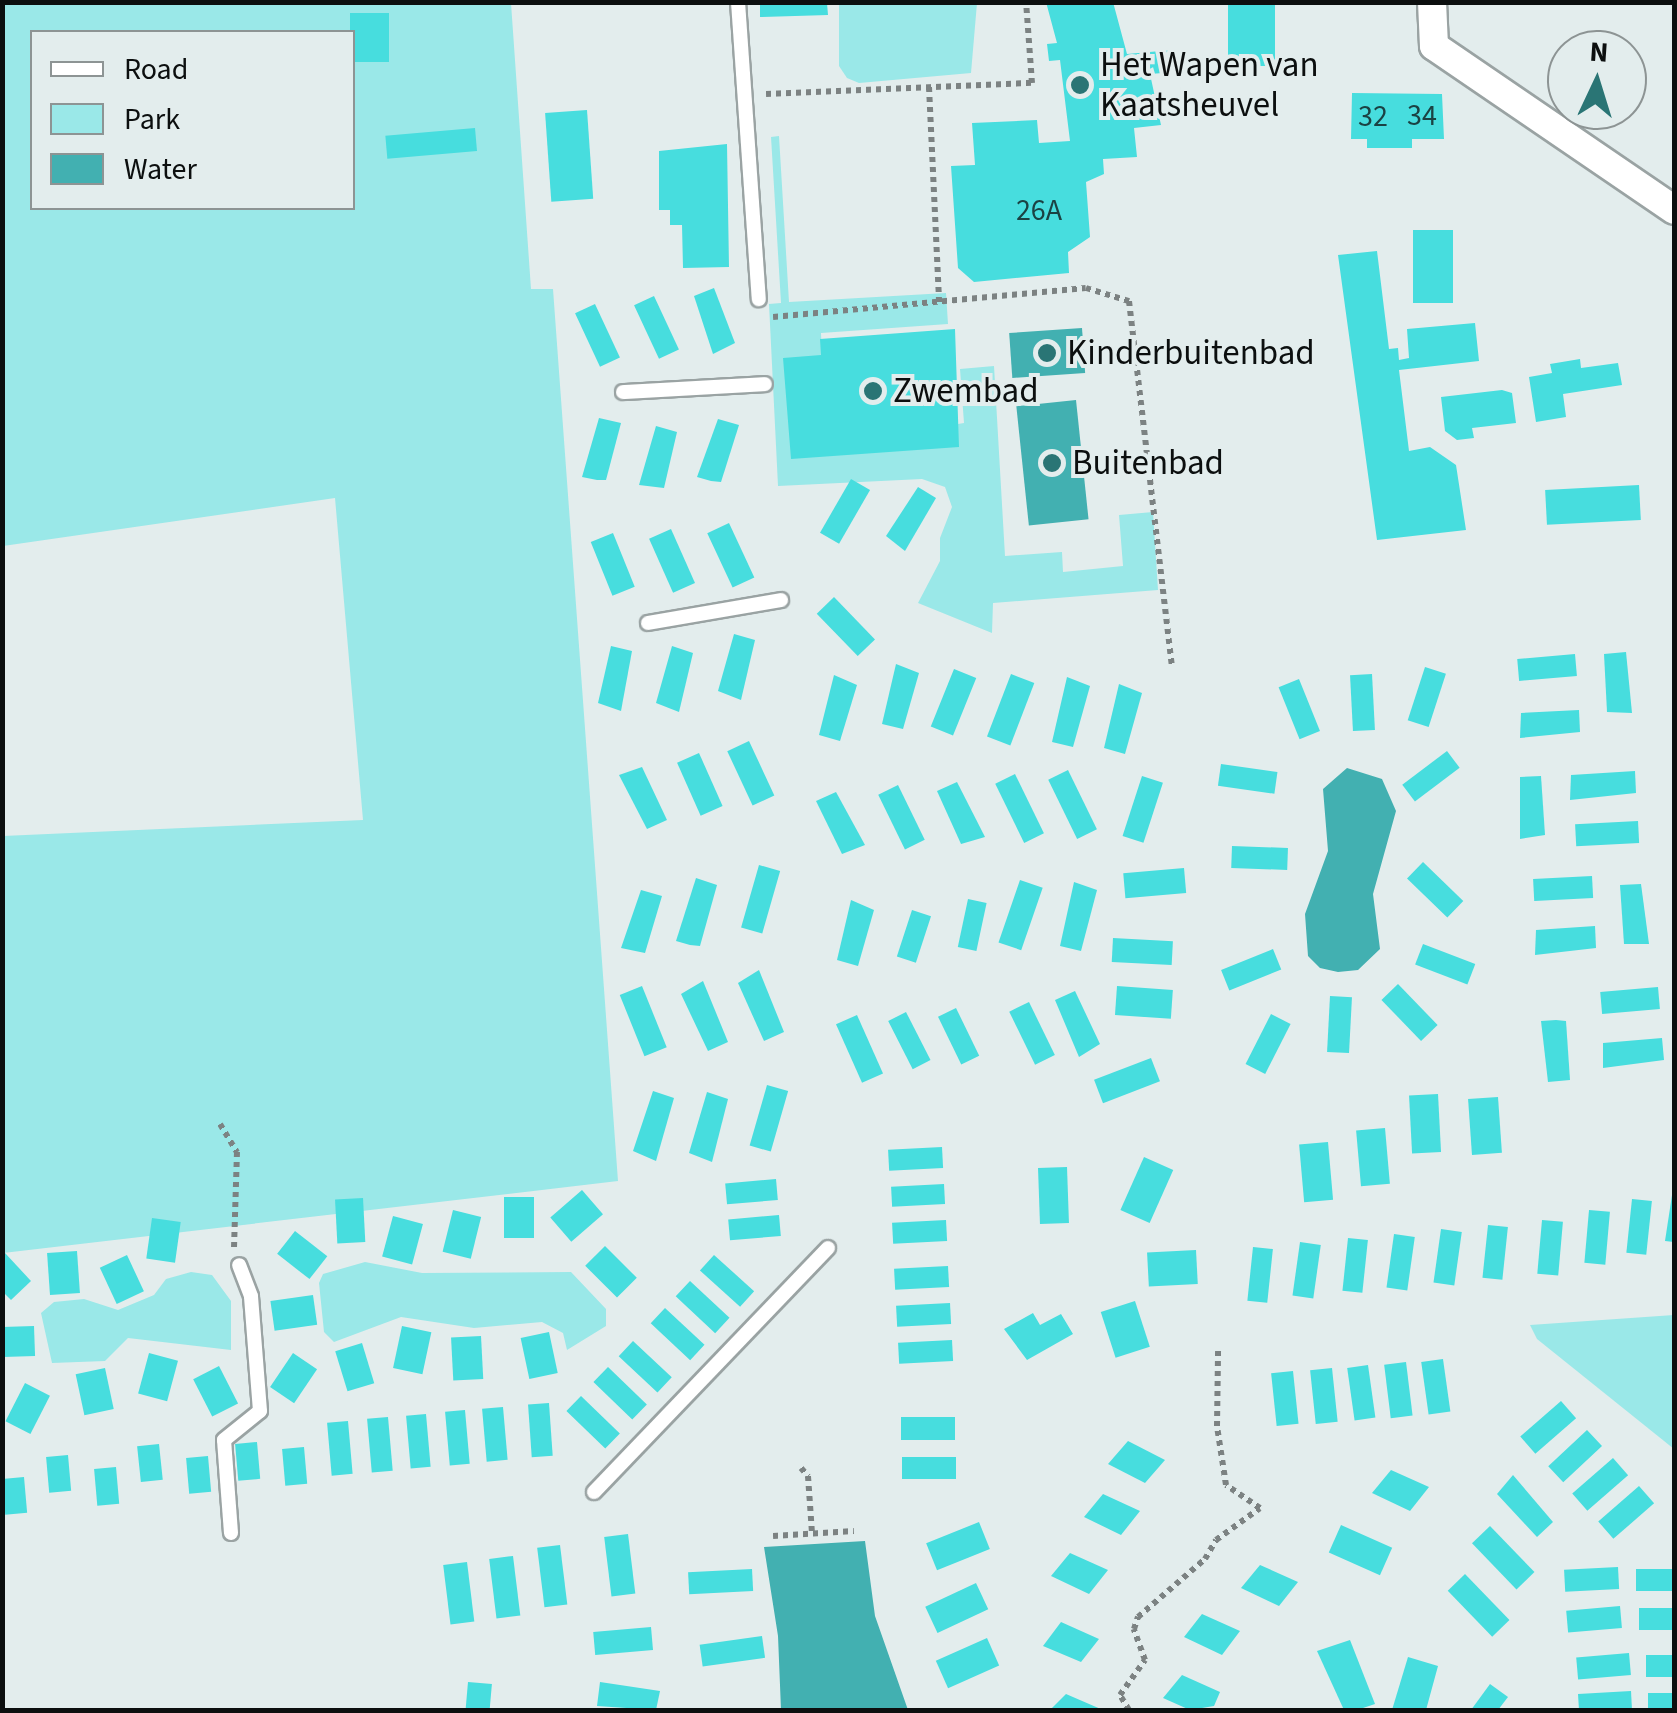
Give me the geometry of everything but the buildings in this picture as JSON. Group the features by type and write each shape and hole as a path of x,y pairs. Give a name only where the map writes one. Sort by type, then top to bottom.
{"street":[{"path":"1432,2 1434,46 1674,210"}],"lane":[{"path":"738,2 759,299"},
{"path":"624,392 766,384"},
{"path":"648,623 781,600"},
{"path":"594,1492 828,1248"},
{"path":"231,1533 224,1440 260,1411 251,1296 238,1265"}],"path":[{"path":"745,95 1032,82 1026,2"},
{"path":"929,87 939,303"},
{"path":"761,318 1086,288 1129,301 1172,668"},
{"path":"220,1124 237,1152 230,1234 238,1265"},
{"path":"1129,1710 1120,1694 1145,1660 1134,1629 1138,1617 1205,1559 1216,1540 1260,1508 1226,1485 1216,1426 1218,1350"},
{"path":"801,1468 808,1476 812,1533"},
{"path":"773,1536 854,1531"}],"green space":[{"path":"3,3 511,3 531,289 553,289 618,1181 3,1253 3,836 363,820 335,498 3,546"},
{"path":"839,3 977,3 971,73 859,83 847,78 839,66"},
{"path":"779,136 789,302 946,293 948,324 821,333 822,355 958,424 964,423 960,369 994,366 1005,556 1062,552 1063,572 1123,566 1119,515 1153,512 1158,590 993,603 992,633 918,603 940,561 940,538 952,507 945,487 922,479 778,486 769,304 781,303 771,137"},
{"path":"365,1262 422,1273 571,1272 606,1309 606,1326 567,1350 563,1333 542,1322 474,1328 401,1317 334,1342 324,1332 319,1283 323,1274"},
{"path":"191,1272 212,1275 231,1301 231,1350 128,1338 105,1361 52,1363 41,1313 54,1302 84,1299 118,1310 154,1295 166,1279"},
{"path":"1674,1315 1674,1449 1537,1339 1530,1325"}],"water":[{"name":"Kinderbuitenbad","path":"1082,328 1085,373 1012,378 1009,333"},
{"name":"Buitenbad","path":"1076,400 1089,519 1029,526 1016,406"},
{"path":"1347,768 1382,779 1396,811 1373,894 1380,949 1358,970 1338,972 1320,968 1308,956 1305,914 1328,851 1323,789"},
{"path":"865,1541 875,1616 908,1710 781,1710 778,1636 764,1547"}],"place":[{"name":"Het Wapen van Kaatsheuvel","path":"1080,85"},
{"name":"Kinderbuitenbad","path":"1047,353"},
{"name":"Zwembad","path":"873,391"},
{"name":"Buitenbad","path":"1052,463"}]}
